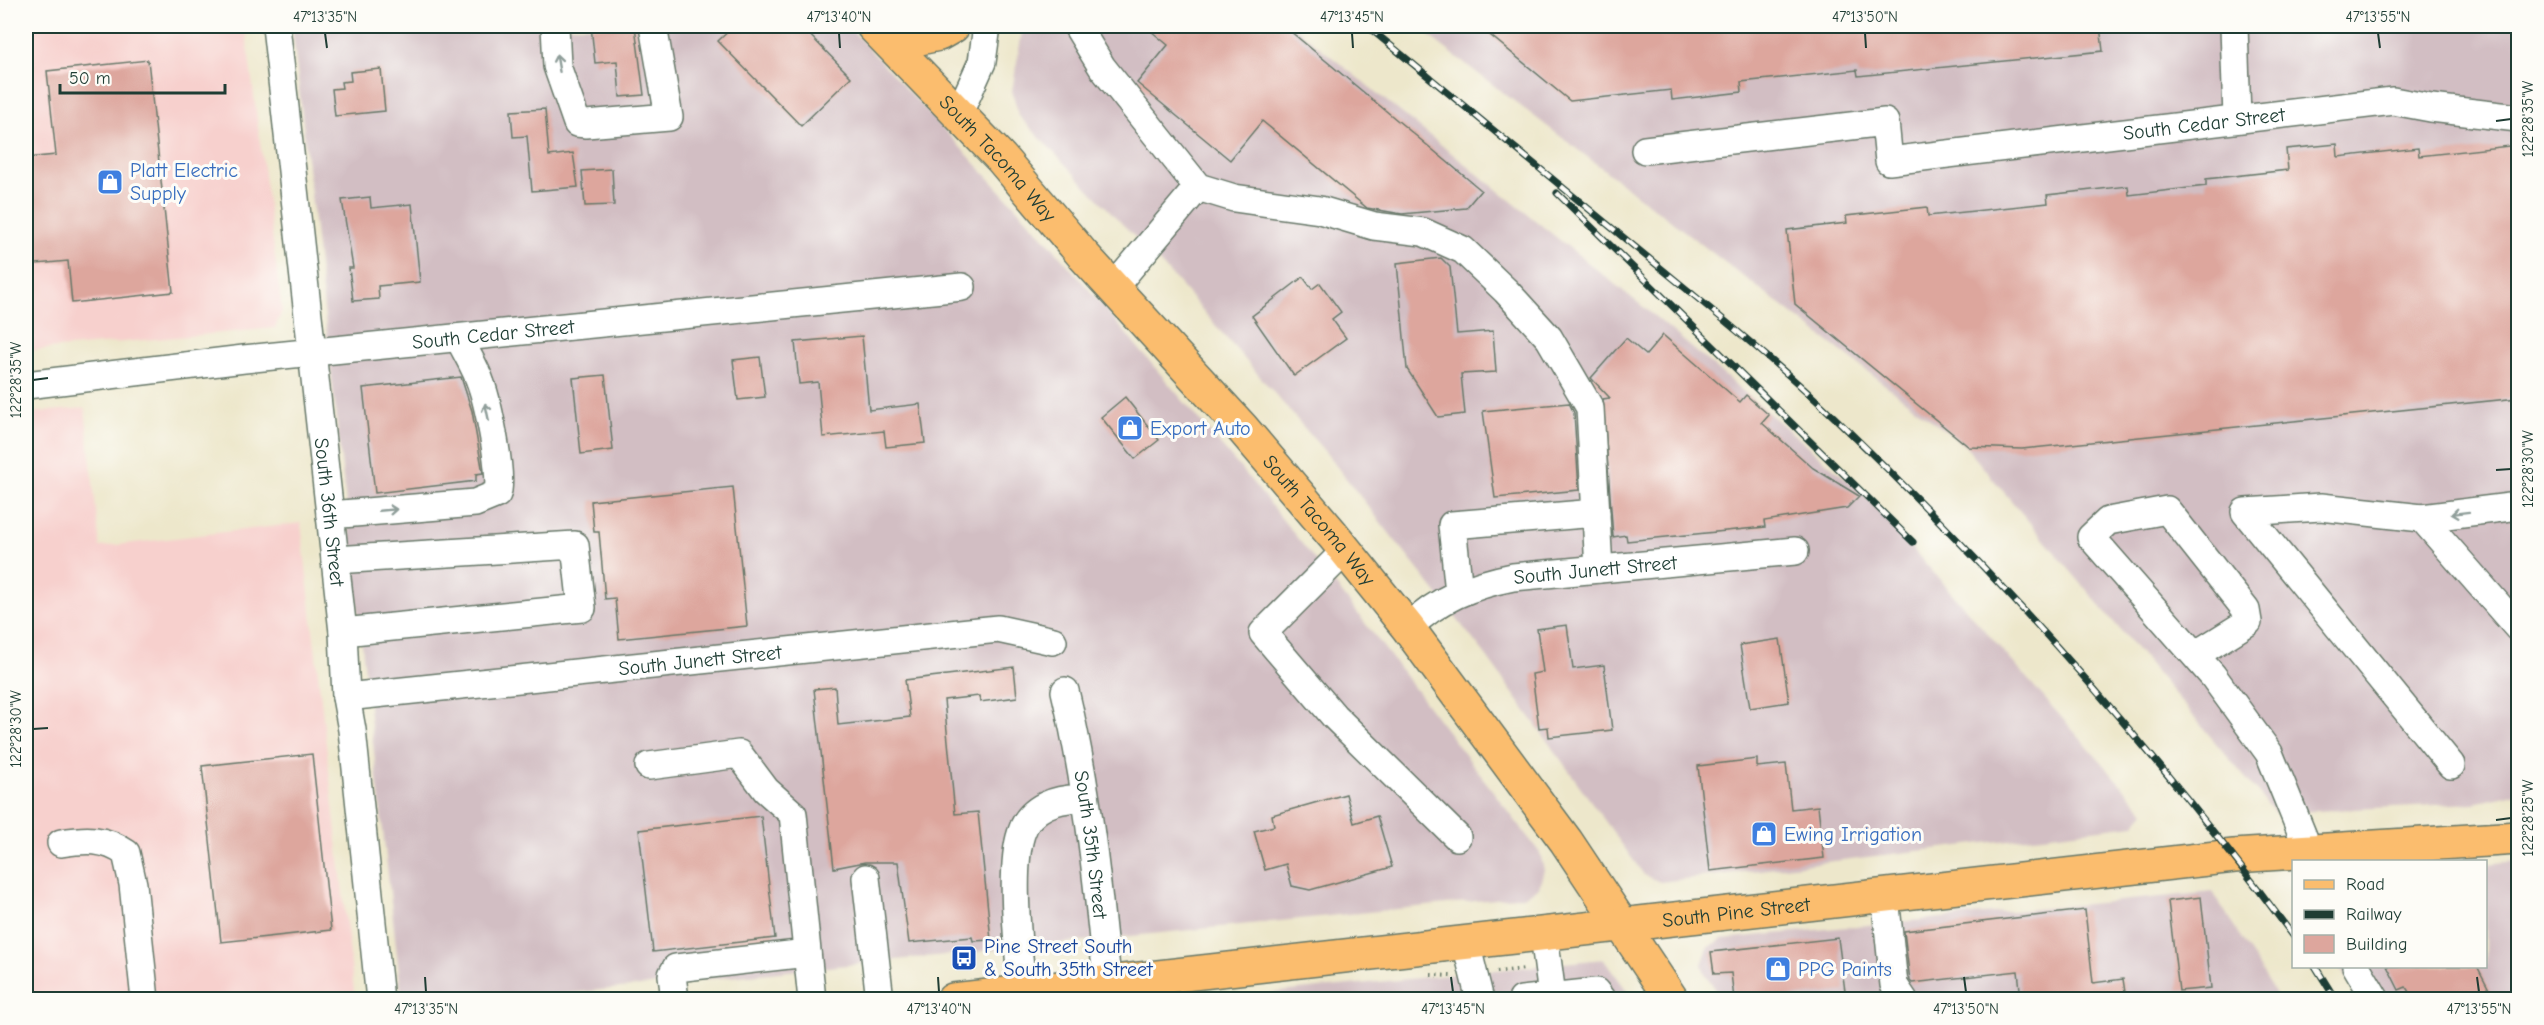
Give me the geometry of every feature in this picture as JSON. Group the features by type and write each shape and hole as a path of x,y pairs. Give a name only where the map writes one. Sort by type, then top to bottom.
{"main road":[{"path":"882,35 939,34 953,26"},
{"name":"South Tacoma Way","path":"882,35 959,113 1113,288 1242,428 1346,550 1408,628 1560,831 1672,999"},
{"name":"South Pine Street","path":"952,999 1022,992 1108,991 1466,943 2223,857 2297,856 2358,846 2518,837"}],"street":[{"name":"South 36th Street","path":"276,26 343,632 346,697 352,730 380,999"},
{"path":"555,26 557,66 577,123 669,117 655,38"},
{"path":"959,113 982,62 987,26"},
{"path":"1077,26 1102,67 1198,187 1234,198 1320,210 1374,226 1423,232 1463,250 1506,291 1549,338 1590,408 1599,569"},
{"path":"2234,26 2237,119"},
{"name":"South Cedar Street","path":"1645,150 1885,122 1889,161 2393,100 2431,108 2518,118"},
{"path":"1113,288 1198,187"},
{"name":"South Cedar Street","path":"26,385 311,353 962,287"},
{"path":"330,514 475,503 497,494 501,486 482,385 459,338"},
{"path":"2451,765 2245,512 2321,507 2422,518 2518,506"},
{"path":"2195,656 2248,622 2246,610 2167,510 2108,521 2091,537 2195,656 2213,676 2269,753 2297,856"},
{"path":"1459,592 1452,525 1596,513"},
{"path":"2422,518 2518,628"},
{"path":"335,560 575,545 582,608 343,632"},
{"path":"1346,550 1263,633 1334,716 1457,837"},
{"name":"South Junett Street","path":"1408,628 1440,602 1459,592 1513,577 1795,551"},
{"name":"South Junett Street","path":"346,697 998,629 1053,641"},
{"name":"South 35th Street","path":"1065,691 1074,728 1108,991"},
{"path":"649,766 739,754 766,790 793,814 812,999"},
{"path":"1022,992 1017,865 1021,832 1047,803 1066,798 1084,799"},
{"path":"61,843 89,839 112,843 126,853 133,884 144,999"},
{"path":"866,878 880,999"},
{"path":"1885,896 1894,985 1904,999"},
{"path":"1544,934 1552,996"},
{"path":"1466,943 1480,999"},
{"path":"675,999 672,975 676,968 807,953"},
{"path":"2357,968 2376,999"},
{"path":"1522,999 1596,992 1602,999"}],"shaded area":[{"path":"26,26 245,26 282,311 275,328 26,351"},
{"path":"292,26 848,26 1050,244 1253,483 1349,602 1540,853 1544,870 1539,887 1525,896 513,999 402,999"},
{"path":"1023,26 1293,26 1652,314 1865,495 2145,812 2134,825 1660,882 1644,875 1486,656 1326,453 1177,281 1019,116 1012,91"},
{"path":"1416,26 2518,26 2518,793 2474,803 2275,813 1965,446"},
{"path":"85,408 100,547 301,523 355,1000 26,1000 26,413"},
{"path":"2518,861 2518,999 2359,999 2340,968 2487,968 2487,864"},
{"path":"2213,892 2279,999 1722,999 1704,972 1702,964 1708,948 1722,939"},
{"path":"1604,959 1633,999 1201,1000"}],"building":[{"path":"591,26 635,26 644,95 620,97 617,61 595,63"},
{"path":"734,26 801,26 851,77 801,126 718,41"},
{"path":"1145,26 1284,26 1481,190 1466,208 1402,214 1367,208 1262,121 1230,160 1137,83 1168,45"},
{"path":"1479,26 2100,26 2103,51 1858,76 1857,70 1741,82 1742,92 1672,100 1671,90 1570,101"},
{"name":"Platt Electric Supply","path":"148,60 173,292 72,303 68,261 26,265 26,158 56,155 47,71"},
{"path":"381,69 385,111 335,116 332,89 342,88 341,82 351,81 350,72"},
{"path":"545,109 549,156 573,153 578,187 532,191 527,136 513,137 511,111"},
{"path":"2337,144 2338,157 2418,148 2419,156 2518,145 2518,398 2022,449 1969,447 1795,304 1787,230 1847,223 1846,216 1927,207 1928,216 2048,203 2047,195 2128,186 2129,195 2206,186 2206,179 2288,170 2286,149"},
{"path":"612,169 614,205 585,206 582,171"},
{"path":"370,197 371,208 412,204 420,282 378,286 379,299 353,301 349,268 353,268 342,200"},
{"path":"1441,258 1450,267 1457,334 1493,331 1496,372 1461,374 1465,414 1438,417 1407,369 1397,263"},
{"path":"1303,277 1312,289 1320,283 1341,312 1332,319 1346,338 1294,376 1252,316"},
{"path":"1663,335 1740,402 1746,395 1769,415 1762,423 1813,468 1859,496 1847,508 1764,521 1765,527 1627,541 1626,535 1613,537 1603,399 1610,398 1591,378 1626,338 1646,355"},
{"path":"862,336 869,410 920,404 925,443 886,447 884,431 823,437 818,382 799,384 795,342"},
{"path":"760,357 765,397 738,400 733,360"},
{"path":"605,375 613,450 581,454 573,378"},
{"path":"461,377 472,411 483,473 476,474 476,481 375,493 363,388"},
{"name":"Export Auto","path":"1125,397 1159,440 1135,459 1101,417"},
{"path":"1569,403 1574,413 1579,490 1495,498 1483,411"},
{"path":"733,487 747,626 619,639 615,598 605,599 599,532 594,532 591,501"},
{"path":"1567,625 1573,669 1604,665 1612,730 1549,737 1548,727 1539,728 1532,674 1543,672 1537,629"},
{"path":"1780,639 1789,702 1750,708 1740,645"},
{"path":"1014,667 1017,697 980,702 979,696 944,700 955,814 978,812 991,940 973,941 972,937 909,943 898,862 865,862 834,868 814,689 835,687 838,725 910,717 905,680"},
{"path":"312,754 331,930 221,942 202,766"},
{"name":"Ewing Irrigation","path":"1757,759 1757,767 1786,764 1791,809 1818,806 1824,858 1710,871 1698,766"},
{"path":"1346,794 1354,823 1377,816 1392,867 1310,890 1292,886 1286,864 1265,870 1254,831 1274,826 1272,815"},
{"path":"761,816 775,938 653,952 639,830"},
{"path":"2201,897 2211,988 2179,991 2168,901"},
{"path":"2085,910 2093,983 2123,979 2126,999 2021,999 2018,971 1912,983 1910,981 1904,931"},
{"name":"PPG Paints","path":"1838,938 1845,991 1766,999 1734,999 1731,973 1714,974 1711,952"},
{"path":"2388,968 2478,968 2494,999 2413,999 2406,987 2399,990"}],"railway":[{"path":"1367,26 1711,309 1834,417 1957,539 2075,667 2187,799 2292,934"},
{"path":"1557,193 1913,542"},
{"path":"2316,968 2336,1000"}],"place":[{"name":"Platt Electric Supply","path":"110,182"},
{"name":"Export Auto","path":"1130,428"},
{"name":"Ewing Irrigation","path":"1764,834"},
{"name":"Pine Street South & South 35th Street","path":"964,958"},
{"name":"PPG Paints","path":"1778,969"}]}
